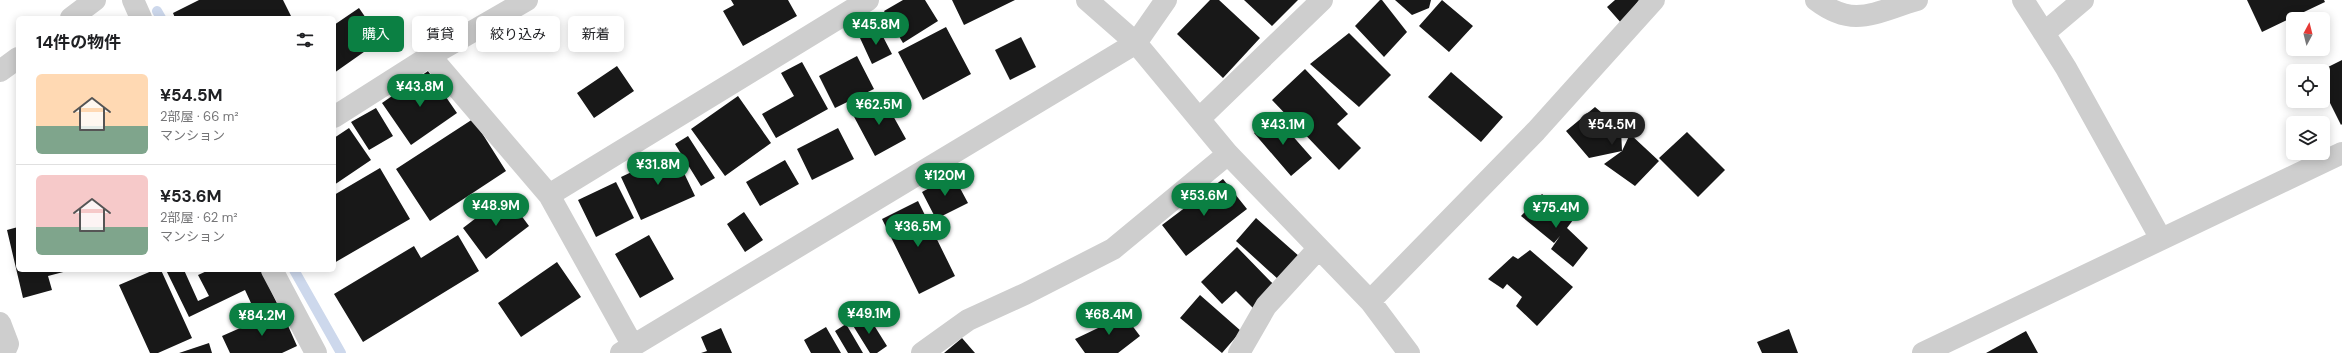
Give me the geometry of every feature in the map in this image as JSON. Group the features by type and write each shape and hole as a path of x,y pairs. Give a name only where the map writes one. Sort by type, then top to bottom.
{"street":[{"path":"74,16 95,0"},
{"path":"133,0 141,16"},
{"path":"336,116 430,56 527,0"},
{"path":"549,195 868,0"},
{"path":"1088,0 1136,43 1228,154 1318,249 1370,301 1409,353"},
{"path":"430,56 549,195 627,350 1136,43 1166,0"},
{"path":"1199,119 1322,0"},
{"path":"1370,301 1536,131 1654,0"},
{"path":"1816,0 1832,12 1856,18 1916,0"},
{"path":"2023,0 2070,74 2161,239"},
{"path":"2044,33 2083,0"},
{"path":"0,71 16,59"},
{"path":"1923,353 2342,153"},
{"path":"922,353 968,320 1025,294 1114,249 1228,154"},
{"path":"1239,353 1266,306 1318,249"},
{"path":"273,272 316,353"},
{"path":"0,322 8,344 4,353"}],"building":[{"path":"199,0 283,0 291,16 174,16 173,13"},
{"path":"731,0 788,0 797,16 743,46 723,11 734,5"},
{"path":"903,0 925,0 938,21 903,43 884,11"},
{"path":"952,0 1015,0 964,25"},
{"path":"1210,0 1219,0 1260,38 1223,78 1177,34"},
{"path":"1244,0 1298,0 1272,26"},
{"path":"1380,0 1382,0 1407,32 1384,57 1355,26"},
{"path":"1395,0 1431,0 1429,8 1412,15"},
{"path":"1442,0 1473,26 1449,52 1419,26"},
{"path":"1615,0 1639,0 1622,24 1607,7"},
{"path":"2247,0 2324,0 2325,2 2304,12 2286,12 2286,21 2262,32"},
{"path":"359,8 364,16 348,16 348,52 364,52 336,72 336,24"},
{"path":"946,27 971,74 923,100 898,52"},
{"path":"879,29 892,54 872,64 860,38"},
{"path":"1349,33 1391,75 1359,107 1310,64"},
{"path":"1021,37 1036,67 1010,80 995,50"},
{"path":"857,56 874,89 835,108 819,76"},
{"path":"2342,60 2341,125 2330,103 2330,66"},
{"path":"802,62 828,109 776,138 762,114 794,96 781,73"},
{"path":"617,66 634,91 594,118 577,93"},
{"path":"1305,69 1348,114 1337,124 1361,148 1339,170 1272,100"},
{"path":"428,71 457,113 411,145 382,103"},
{"path":"1451,72 1503,117 1481,142 1428,97"},
{"path":"738,96 771,143 725,176 691,129"},
{"path":"882,96 906,139 875,156 852,113"},
{"path":"1595,107 1621,129 1622,151 1589,158 1566,131"},
{"path":"376,108 393,136 369,150 351,122"},
{"path":"1275,116 1312,158 1291,176 1254,133"},
{"path":"473,119 506,171 430,221 396,169"},
{"path":"349,128 371,160 336,184 336,137"},
{"path":"838,128 854,159 812,180 797,149"},
{"path":"1687,132 1725,170 1698,197 1659,158"},
{"path":"1630,134 1659,161 1635,186 1604,164 1622,151"},
{"path":"688,136 715,178 701,186 675,144"},
{"path":"674,152 695,196 641,220 621,177"},
{"path":"785,160 799,184 760,206 746,182"},
{"path":"380,168 410,219 336,262 336,194"},
{"path":"953,175 968,203 936,219 922,192"},
{"path":"1223,179 1247,209 1186,256 1162,225"},
{"path":"616,182 634,218 596,237 578,200"},
{"path":"1542,194 1573,220 1567,228 1588,248 1573,267 1551,249 1560,236 1554,243 1521,216"},
{"path":"506,195 529,226 486,259 463,228"},
{"path":"918,201 955,276 919,294 882,219"},
{"path":"744,212 763,240 745,252 727,224"},
{"path":"1256,218 1300,257 1279,280 1236,241"},
{"path":"16,228 16,268 7,230"},
{"path":"458,235 479,271 363,342 334,294 414,246 421,258"},
{"path":"649,235 674,279 640,298 615,254"},
{"path":"1237,247 1275,286 1253,308 1236,291 1222,304 1201,282"},
{"path":"1530,250 1573,287 1537,326 1516,306 1522,297 1507,284 1503,289 1488,279 1513,256 1518,259"},
{"path":"557,262 581,297 521,337 498,303"},
{"path":"17,272 63,272 48,276 52,290 23,298"},
{"path":"149,272 162,272 192,338 158,353 150,353 119,285"},
{"path":"167,272 185,272 198,301 209,296 198,275 205,272 262,272 277,303 256,314 245,290 189,317"},
{"path":"1200,295 1241,331 1222,353 1180,318"},
{"path":"281,310 297,346 282,353 230,353 222,336"},
{"path":"1112,312 1122,312 1140,336 1118,353 1085,353 1075,339 1098,328 1100,320 1110,322"},
{"path":"867,314 887,346 877,353 870,353 852,324"},
{"path":"846,324 863,353 848,353 835,331"},
{"path":"826,327 841,353 811,353 804,340"},
{"path":"721,328 732,353 701,353 707,351 701,337"},
{"path":"1789,329 1798,353 1762,353 1757,342"},
{"path":"2026,331 2038,353 1986,353"},
{"path":"962,338 975,353 944,353"},
{"path":"209,343 212,353 179,353"}],"waterway":[{"path":"157,11 160,16"},
{"path":"295,272 341,353"}]}
